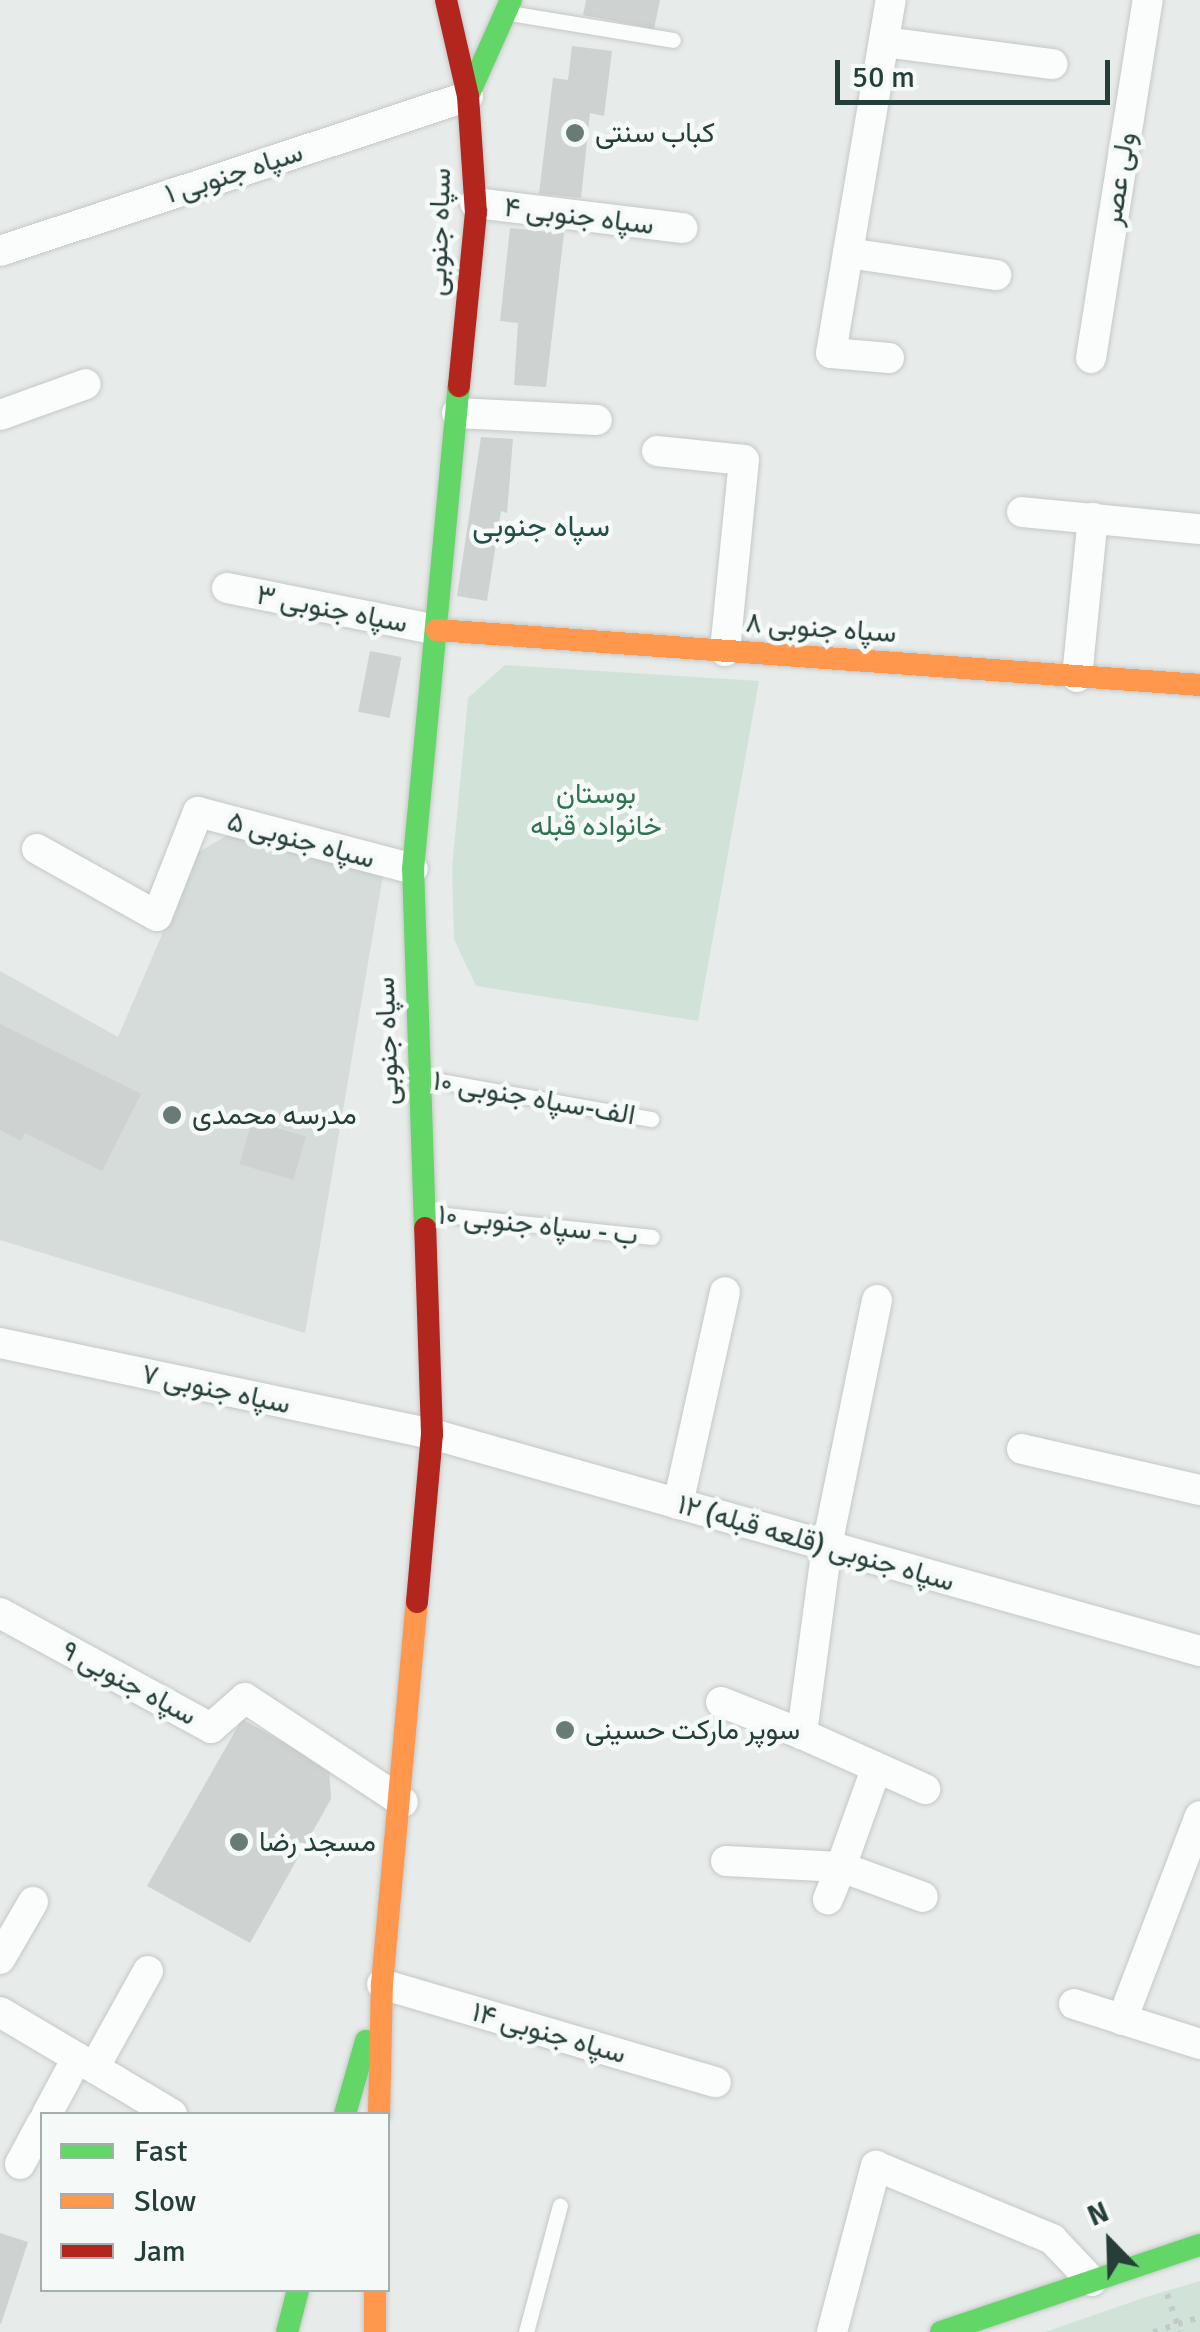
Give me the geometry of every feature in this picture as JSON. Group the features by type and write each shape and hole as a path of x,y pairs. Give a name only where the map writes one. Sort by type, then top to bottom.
{"street":[{"name":"سپاه جنوبی","path":"379,2112 382,1984 402,1802 432,1434 413,870 475,203 468,96 446,0"},
{"path":"889,358 831,353 891,0"},
{"name":"ولی عصر","path":"1092,358 1148,0"},
{"name":"سپاه جنوبی","path":"468,96 508,6"},
{"path":"884,42 1053,64"},
{"name":"۱ سپاه جنوبی","path":"0,251 468,96"},
{"name":"۴ سپاه جنوبی","path":"475,203 683,228"},
{"path":"848,253 996,275"},
{"path":"0,415 86,384"},
{"path":"458,413 597,420"},
{"path":"656,451 744,460 725,651"},
{"path":"1022,512 1200,529"},
{"path":"1077,677 1093,518"},
{"name":"۳ سپاه جنوبی","path":"227,588 437,630"},
{"name":"۸ سپاه جنوبی","path":"437,630 1200,685"},
{"name":"۵ سپاه جنوبی","path":"37,849 157,916 198,812 413,870"},
{"path":"678,1504 725,1292"},
{"path":"802,1734 827,1546 876,1300"},
{"name":"۷ سپاه جنوبی","path":"0,1343 432,1434"},
{"name":"۱۲ سپاه جنوبی (قلعه قبله)","path":"432,1434 1200,1651"},
{"path":"1022,1450 1200,1490"},
{"name":"۹ سپاه جنوبی","path":"0,1614 211,1728 244,1698 402,1802"},
{"path":"720,1702 925,1789"},
{"path":"828,1899 876,1768"},
{"path":"1122,2020 1200,1816"},
{"path":"726,1861 841,1867 923,1897"},
{"path":"0,1958 33,1902"},
{"path":"49,2112 148,1971"},
{"name":"سپاه جنوبی","path":"346,2112 382,1984"},
{"name":"۱۴ سپاه جنوبی","path":"382,1984 716,2082"},
{"path":"1074,2004 1200,2044"},
{"path":"0,2012 168,2112"},
{"path":"20,2164 40,2127"},
{"path":"832,2332 876,2166 1052,2239 1092,2281"},
{"path":"941,2332 1200,2244"},
{"path":"287,2332 297,2292"},
{"path":"374,2332 376,2292"}],"lane":[{"path":"508,6 673,40"},
{"name":"۱۰ الف-سپاه جنوبی","path":"418,1077 651,1119"},
{"name":"۱۰ ب - سپاه جنوبی","path":"423,1213 652,1237"},
{"path":"526,2332 560,2205"}],"path":[{"path":"1153,2332 1200,2317"}],"shaded area":[{"name":"مدرسه محمدی","path":"228,835 383,875 305,1333 0,1240 0,971 118,1037 197,853"}],"green space":[{"name":"بوستان خانواده قبله","path":"505,665 759,681 698,1021 476,986 454,939 452,869 468,698"},
{"path":"1200,2281 1200,2332 1045,2332 1146,2297"}],"building":[{"path":"586,0 660,0 654,29 583,15"},
{"path":"572,46 612,51 604,116 590,113 581,198 539,194 553,78 568,80"},
{"path":"510,228 564,233 546,387 514,385 518,323 500,321"},
{"path":"481,437 513,439 507,513 501,511 487,601 457,596"},
{"path":"370,651 401,657 390,718 358,712"},
{"path":"0,1024 141,1094 102,1171 25,1133 21,1141 0,1130"},
{"path":"252,1121 306,1136 293,1180 240,1164"},
{"name":"مسجد رضا","path":"242,1719 329,1768 331,1799 250,1943 147,1886"},
{"path":"0,2233 28,2242 1,2324 0,2324"}],"traffic: fast":[{"path":"468,96 511,0"},
{"path":"425,1228 413,869 459,386"},
{"path":"346,2112 366,2041"},
{"path":"941,2332 1200,2245"},
{"path":"287,2332 297,2292"}],"traffic: slow":[{"path":"437,630 1200,685"},
{"path":"379,2112 382,1984 417,1602"},
{"path":"375,2292 375,2332"}],"traffic: jam":[{"path":"446,0 468,96 476,212 459,386"},
{"path":"417,1602 432,1434 425,1228"}],"place":[{"name":"کباب سنتی","path":"575,133"},
{"name":"مدرسه محمدی","path":"172,1115"},
{"name":"سوپر مارکت حسینی","path":"565,1730"},
{"name":"مسجد رضا","path":"239,1842"}],"district":[{"name":"سپاه جنوبی","path":"541,527"}]}
